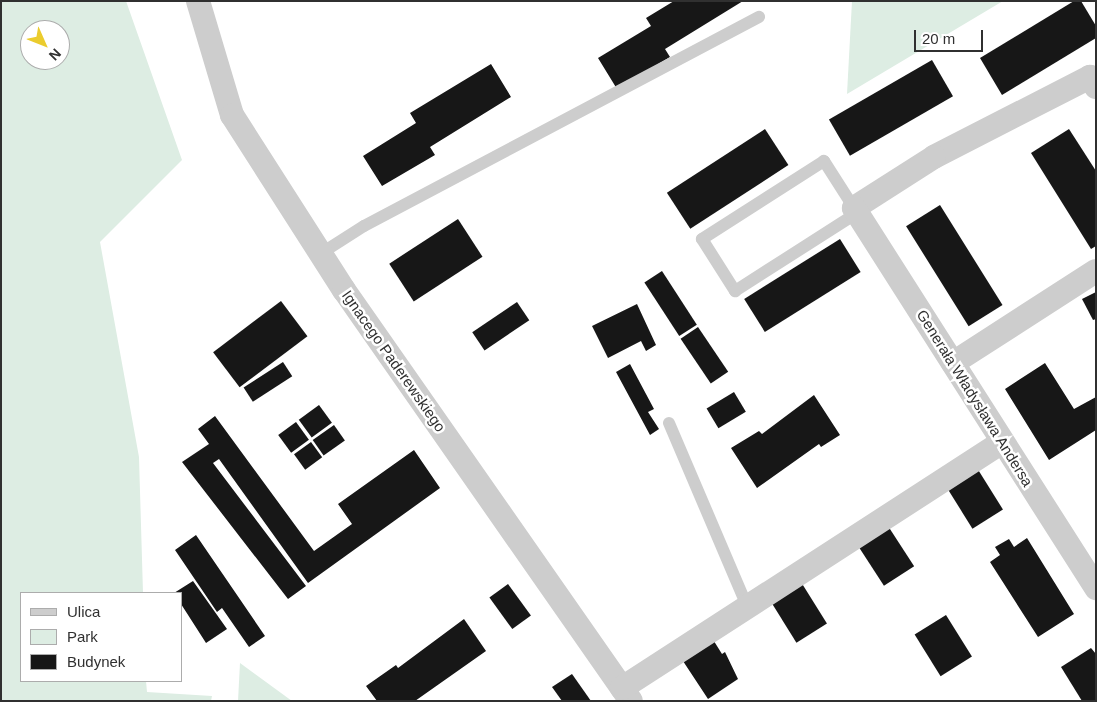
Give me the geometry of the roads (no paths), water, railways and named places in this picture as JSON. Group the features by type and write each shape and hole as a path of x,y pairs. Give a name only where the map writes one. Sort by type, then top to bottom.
{"street":[{"name":"Ignacego Paderewskiego","path":"198,1 232,114 320,254 626,694"},
{"path":"856,211 934,157 1090,77 1096,86"},
{"name":"Generała Władysława Andersa","path":"856,211 1096,588"},
{"path":"953,363 1096,271"},
{"path":"626,694 747,606 1002,442"}],"lane":[{"path":"320,254 364,226 759,17"},
{"path":"824,161 856,211 735,291 702,239 824,161"},
{"path":"669,423 747,606"}]}
